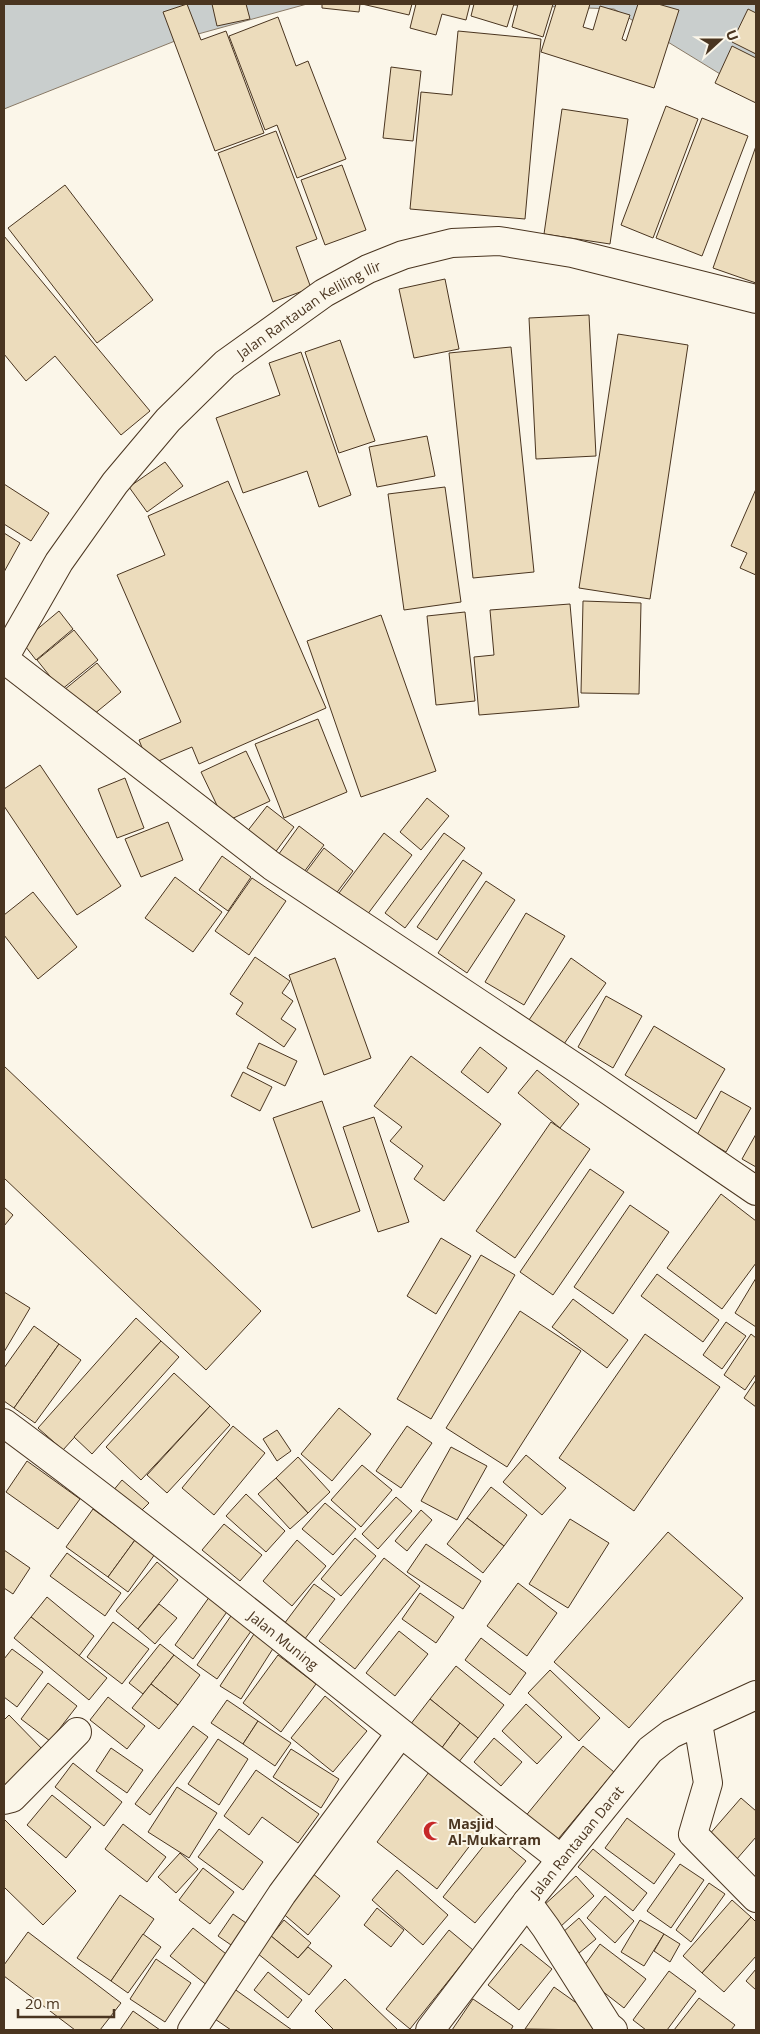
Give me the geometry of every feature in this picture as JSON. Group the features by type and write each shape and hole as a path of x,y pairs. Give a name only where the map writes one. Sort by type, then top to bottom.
{"street":[{"name":"Jalan Rantauan Keliling Ilir","path":"4,658 59,562 115,483 168,420 225,364 324,293 368,270 403,255 452,243 499,241 572,253 756,299"},
{"path":"4,658 272,866 576,1068 756,1191"},
{"name":"Jalan Muning","path":"4,1423 161,1542 400,1734 561,1859"},
{"name":"Jalan Rantauan Darat","path":"430,2030 526,1902 650,1750 672,1734 756,1695"},
{"path":"698,1723 708,1783 693,1834 756,1898"},
{"path":"4,1800 12,1798 77,1732"},
{"path":"192,2030 282,1894 400,1734"},
{"path":"526,1902 546,1928 609,2029"}],"shaded area":[{"path":"4,4 307,4 180,39 4,109"},
{"path":"480,4 756,4 756,96 614,9"}],"building":[{"path":"187,4 201,40 226,31 264,133 215,151 163,12"},
{"path":"212,4 246,4 250,19 217,26"},
{"path":"322,4 360,4 359,12 322,8"},
{"path":"362,4 412,4 409,15"},
{"path":"416,4 470,4 466,20 442,14 436,35 410,28"},
{"path":"474,4 514,4 507,27 471,16"},
{"path":"518,4 553,4 543,37 512,27"},
{"path":"556,4 590,4 583,27 593,30 600,6 630,15 622,39 626,41 638,4 658,4 679,10 654,88 541,52"},
{"path":"748,9 756,13 756,54 732,42"},
{"path":"278,17 296,66 308,61 346,159 297,178 277,125 265,130 229,36"},
{"path":"458,31 541,39 525,219 410,209 421,92 452,95"},
{"path":"732,46 756,58 756,103 715,83"},
{"path":"391,67 421,71 413,141 383,138"},
{"path":"666,106 698,119 653,238 621,225"},
{"path":"562,109 628,119 610,244 544,234"},
{"path":"702,118 748,136 702,256 656,238"},
{"path":"276,131 317,239 296,247 311,288 273,302 218,153"},
{"path":"756,146 756,283 713,268"},
{"path":"342,165 366,230 325,245 301,180"},
{"path":"65,185 153,300 97,343 8,228"},
{"path":"4,236 150,411 121,435 55,356 26,381 4,354"},
{"path":"445,279 459,349 414,358 399,289"},
{"path":"589,315 596,456 536,459 529,318"},
{"path":"618,334 688,345 650,599 579,588"},
{"path":"340,340 375,441 339,453 305,352"},
{"path":"511,347 534,572 473,578 449,353"},
{"path":"301,352 351,495 319,507 307,471 243,493 216,418 280,395 269,363"},
{"path":"427,436 435,476 377,487 369,447"},
{"path":"165,462 183,486 147,512 129,487"},
{"path":"228,481 326,708 199,764 192,747 149,765 139,740 181,722 117,575 165,555 148,516"},
{"path":"4,484 49,513 31,541 4,524"},
{"path":"445,487 461,602 404,610 388,494"},
{"path":"756,489 756,575 740,568 747,553 731,546"},
{"path":"4,533 20,543 4,572"},
{"path":"583,601 641,603 639,694 581,693"},
{"path":"570,604 579,707 479,715 474,657 494,655 490,610"},
{"path":"59,611 73,629 36,660 22,642"},
{"path":"465,612 475,701 436,705 427,616"},
{"path":"381,615 436,771 361,797 307,641"},
{"path":"74,630 98,660 61,690 37,660"},
{"path":"97,663 121,692 88,719 64,690"},
{"path":"318,719 347,792 284,818 255,744"},
{"path":"246,751 270,801 225,822 201,772"},
{"path":"40,765 121,886 77,915 4,806 4,789"},
{"path":"125,778 144,828 117,838 98,789"},
{"path":"427,798 449,816 421,850 400,832"},
{"path":"267,806 294,827 274,854 246,833"},
{"path":"168,822 183,860 141,877 125,839"},
{"path":"299,826 324,845 301,876 276,858"},
{"path":"384,833 412,855 367,915 339,893"},
{"path":"444,833 465,848 405,928 385,913"},
{"path":"324,848 353,871 332,899 303,876"},
{"path":"222,856 251,877 228,911 199,890"},
{"path":"463,860 482,873 437,940 417,927"},
{"path":"175,877 222,912 193,952 145,918"},
{"path":"252,878 286,901 249,955 215,931"},
{"path":"486,881 515,900 467,973 438,953"},
{"path":"33,892 77,947 38,979 4,935 4,915"},
{"path":"526,913 565,936 524,1005 485,982"},
{"path":"255,957 290,981 282,993 293,1001 281,1019 296,1029 284,1047 236,1014 243,1003 230,994"},
{"path":"335,958 371,1058 324,1075 289,975"},
{"path":"571,958 606,983 564,1044 529,1020"},
{"path":"606,996 642,1016 613,1068 578,1047"},
{"path":"654,1026 725,1069 696,1119 625,1075"},
{"path":"259,1043 297,1061 285,1086 247,1068"},
{"path":"480,1047 507,1068 488,1093 461,1072"},
{"path":"411,1056 501,1124 444,1201 414,1179 423,1166 390,1141 402,1127 374,1106"},
{"path":"4,1066 261,1311 206,1370 4,1178"},
{"path":"537,1070 579,1104 560,1128 518,1093"},
{"path":"243,1072 272,1087 260,1111 231,1096"},
{"path":"721,1091 751,1108 726,1152 697,1135"},
{"path":"322,1101 360,1211 312,1228 273,1118"},
{"path":"374,1117 409,1222 378,1232 343,1127"},
{"path":"551,1122 590,1149 515,1258 476,1231"},
{"path":"756,1134 756,1167 742,1159"},
{"path":"590,1169 624,1192 553,1295 520,1272"},
{"path":"721,1194 756,1221 756,1263 722,1309 667,1268"},
{"path":"630,1205 669,1232 613,1314 574,1287"},
{"path":"4,1207 13,1215 4,1226"},
{"path":"441,1238 471,1256 436,1314 407,1296"},
{"path":"481,1255 515,1275 431,1419 397,1399"},
{"path":"657,1274 719,1320 703,1342 641,1296"},
{"path":"756,1278 756,1327 735,1313"},
{"path":"4,1292 30,1308 4,1352"},
{"path":"573,1299 628,1340 607,1368 552,1327"},
{"path":"520,1311 581,1351 507,1467 446,1428"},
{"path":"136,1318 161,1341 63,1450 38,1428"},
{"path":"726,1322 746,1336 722,1369 703,1355"},
{"path":"34,1326 59,1344 14,1408 4,1401 4,1368"},
{"path":"645,1334 720,1387 634,1511 559,1458"},
{"path":"751,1334 756,1338 756,1374 745,1390 724,1375"},
{"path":"161,1341 179,1357 92,1454 74,1437"},
{"path":"59,1344 81,1360 35,1423 14,1408"},
{"path":"174,1373 210,1406 141,1480 106,1447"},
{"path":"756,1380 756,1407 744,1398"},
{"path":"210,1406 230,1425 167,1493 147,1475"},
{"path":"339,1408 371,1434 332,1481 301,1454"},
{"path":"233,1426 265,1453 214,1515 182,1488"},
{"path":"407,1426 432,1443 401,1488 376,1471"},
{"path":"277,1430 291,1451 277,1461 263,1439"},
{"path":"451,1447 487,1466 457,1520 421,1501"},
{"path":"526,1455 566,1488 542,1515 503,1482"},
{"path":"298,1457 330,1492 308,1513 276,1478"},
{"path":"27,1461 80,1499 58,1529 6,1492"},
{"path":"362,1465 392,1490 361,1527 331,1500"},
{"path":"276,1478 308,1513 290,1529 258,1494"},
{"path":"122,1480 149,1503 138,1514 112,1492"},
{"path":"491,1487 527,1515 504,1546 467,1518"},
{"path":"246,1494 285,1531 266,1552 226,1516"},
{"path":"396,1497 412,1511 378,1549 362,1534"},
{"path":"325,1503 356,1529 333,1555 302,1529"},
{"path":"93,1509 135,1540 108,1577 66,1547"},
{"path":"421,1510 432,1520 407,1551 395,1541"},
{"path":"467,1518 504,1546 483,1573 447,1544"},
{"path":"570,1519 609,1543 568,1608 529,1584"},
{"path":"224,1524 262,1555 240,1581 202,1550"},
{"path":"668,1532 743,1598 629,1728 554,1662"},
{"path":"355,1538 376,1556 341,1596 321,1579"},
{"path":"135,1540 155,1554 128,1592 108,1577"},
{"path":"297,1540 326,1566 292,1606 263,1581"},
{"path":"426,1544 481,1581 463,1609 407,1572"},
{"path":"4,1550 30,1568 13,1594 4,1588"},
{"path":"67,1553 121,1593 105,1616 50,1576"},
{"path":"384,1558 420,1586 355,1669 319,1641"},
{"path":"157,1562 178,1580 138,1629 116,1611"},
{"path":"518,1583 557,1613 527,1656 487,1626"},
{"path":"314,1584 335,1599 301,1644 281,1628"},
{"path":"420,1593 454,1617 436,1643 402,1619"},
{"path":"210,1596 229,1609 193,1659 175,1645"},
{"path":"47,1597 94,1636 79,1656 31,1617"},
{"path":"159,1604 177,1618 155,1644 138,1629"},
{"path":"233,1613 254,1627 217,1679 197,1665"},
{"path":"31,1617 107,1678 89,1700 14,1638"},
{"path":"113,1622 149,1649 122,1684 87,1657"},
{"path":"399,1631 428,1654 395,1696 366,1673"},
{"path":"254,1634 274,1647 241,1699 220,1686"},
{"path":"481,1638 526,1673 510,1695 465,1660"},
{"path":"160,1644 174,1655 143,1694 129,1683"},
{"path":"12,1649 43,1672 17,1707 4,1697 4,1659"},
{"path":"174,1655 200,1675 178,1705 151,1684"},
{"path":"278,1655 316,1684 281,1732 243,1703"},
{"path":"456,1666 504,1705 478,1738 430,1699"},
{"path":"550,1670 600,1718 579,1741 528,1693"},
{"path":"48,1683 77,1706 50,1741 21,1719"},
{"path":"151,1684 178,1705 159,1729 132,1708"},
{"path":"325,1696 367,1731 333,1772 291,1738"},
{"path":"108,1697 145,1726 127,1749 90,1720"},
{"path":"430,1699 460,1723 441,1749 410,1725"},
{"path":"227,1700 258,1721 243,1744 211,1723"},
{"path":"526,1704 562,1737 537,1764 502,1731"},
{"path":"9,1715 46,1753 8,1790 4,1786 4,1720"},
{"path":"258,1721 291,1743 275,1766 243,1744"},
{"path":"460,1723 478,1738 458,1763 441,1749"},
{"path":"193,1726 208,1737 150,1815 135,1804"},
{"path":"494,1738 522,1762 501,1786 474,1762"},
{"path":"218,1739 248,1759 219,1805 188,1784"},
{"path":"583,1746 614,1772 554,1844 524,1818"},
{"path":"111,1748 143,1770 127,1793 96,1771"},
{"path":"291,1749 339,1779 321,1808 273,1777"},
{"path":"73,1763 122,1802 104,1826 55,1787"},
{"path":"256,1770 319,1814 298,1843 262,1817 249,1835 224,1816"},
{"name":"Masjid Al-Mukarram","path":"429,1772 490,1819 437,1889 377,1842"},
{"path":"177,1787 217,1813 189,1858 148,1832"},
{"path":"52,1795 91,1827 66,1858 27,1825"},
{"path":"741,1798 756,1811 756,1837 736,1860 708,1836"},
{"path":"627,1818 675,1854 654,1884 605,1848"},
{"path":"4,1819 76,1891 43,1925 4,1887"},
{"path":"123,1824 166,1857 147,1882 105,1849"},
{"path":"219,1829 263,1862 243,1890 198,1857"},
{"path":"493,1834 526,1861 475,1923 443,1897"},
{"path":"593,1849 647,1893 633,1911 578,1867"},
{"path":"180,1853 198,1869 176,1893 158,1877"},
{"path":"680,1864 704,1880 671,1928 647,1911"},
{"path":"203,1868 234,1892 210,1924 179,1900"},
{"path":"397,1870 448,1915 423,1945 372,1900"},
{"path":"312,1873 340,1896 308,1935 280,1911"},
{"path":"576,1876 594,1896 560,1927 542,1907"},
{"path":"709,1883 725,1894 691,1942 676,1930"},
{"path":"120,1895 154,1919 111,1981 77,1958"},
{"path":"605,1896 634,1921 615,1943 587,1918"},
{"path":"732,1900 751,1917 702,1973 683,1956"},
{"path":"377,1908 404,1930 391,1947 364,1925"},
{"path":"233,1914 249,1925 234,1947 218,1936"},
{"path":"751,1917 756,1922 756,1956 724,1992 702,1973"},
{"path":"579,1918 596,1939 579,1953 562,1933"},
{"path":"284,1920 311,1943 298,1958 271,1936"},
{"path":"640,1920 664,1934 644,1966 621,1952"},
{"path":"193,1928 230,1957 208,1986 170,1956"},
{"path":"449,1930 473,1950 410,2029 386,2009"},
{"path":"28,1932 121,2003 100,2030 75,2030 4,1976 4,1965"},
{"path":"143,1934 161,1947 128,1993 111,1981"},
{"path":"664,1934 680,1944 670,1962 654,1951"},
{"path":"271,1936 298,1958 308,1947 332,1966 309,1995 257,1953"},
{"path":"521,1944 552,1969 519,2010 488,1985"},
{"path":"600,1944 646,1979 624,2008 579,1973"},
{"path":"156,1959 191,1983 165,2022 130,1999"},
{"path":"756,1969 756,1990 746,1981"},
{"path":"669,1971 696,1991 667,2030 646,2030 633,2020"},
{"path":"268,1972 302,2000 288,2018 254,1990"},
{"path":"345,1979 398,2030 334,2030 315,2011"},
{"path":"554,1987 599,2019 592,2030 525,2029"},
{"path":"233,1988 292,2030 231,2030 212,2017"},
{"path":"699,1998 735,2025 731,2030 674,2030"},
{"path":"473,1999 513,2026 511,2030 452,2030"},
{"path":"133,2011 160,2030 120,2030"}],"place":[{"name":"Masjid Al-Mukarram","path":"433,1831"}]}
